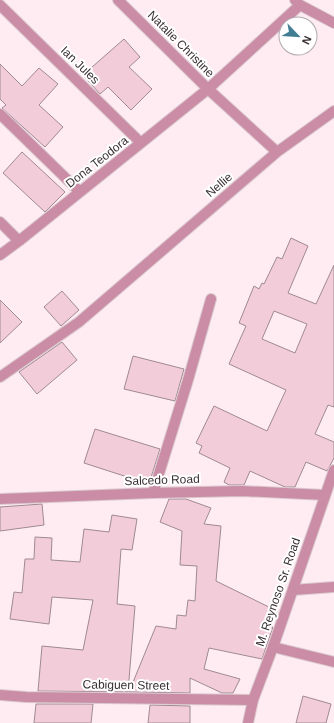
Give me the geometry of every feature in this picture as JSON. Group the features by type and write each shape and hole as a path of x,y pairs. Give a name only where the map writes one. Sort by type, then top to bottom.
{"street":[{"name":"Natalie Christine","path":"118,0 208,89"},
{"path":"277,152 208,89 298,3 334,23"},
{"name":"Ian Jules","path":"0,5 142,143"},
{"name":"Dona Teodora","path":"0,255 19,242 208,89"},
{"name":"Nellie","path":"2,373 79,322 277,152 334,111"},
{"path":"0,114 80,192"},
{"path":"0,222 19,242"},
{"path":"153,492 211,299"},
{"name":"M. Reynoso Sr. Road","path":"248,723 253,700 273,647 334,470"},
{"name":"Salcedo Road","path":"0,499 153,492 242,491 325,495"},
{"path":"293,590 334,587"},
{"path":"273,647 334,662"},
{"name":"Cabiguen Street","path":"0,695 26,697 253,700"}],"building":[{"path":"124,39 140,57 129,67 152,89 131,110 108,87 100,94 83,75"},
{"path":"0,64 22,86 39,68 58,84 39,105 63,127 45,147 2,108 6,105 0,99"},
{"path":"22,152 65,192 45,212 3,173"},
{"path":"291,238 308,246 288,293 316,304 334,265 334,407 328,405 315,434 334,442 334,458 327,471 306,462 295,487 285,487 250,471 244,485 229,485 224,482 230,468 199,453 202,446 196,443 214,406 267,431 286,390 229,364 246,326 239,323 254,286 259,289 262,283 264,284 277,257 282,259","holes":["274,311 307,324 295,353 262,339"]},
{"path":"62,291 79,310 61,326 44,307"},
{"path":"0,300 22,322 0,343"},
{"path":"62,342 77,360 37,394 19,372"},
{"path":"133,356 184,369 175,401 124,389"},
{"path":"95,429 160,449 149,484 84,463"},
{"path":"169,499 186,499 211,508 204,524 221,526 216,581 277,611 270,626 273,627 262,659 209,648 204,669 240,679 233,693 222,693 190,678 190,693 129,692 156,626 176,629 177,615 186,616 188,600 195,601 197,566 180,565 182,531 160,522"},
{"path":"42,504 44,525 0,531 0,507"},
{"path":"112,515 137,519 132,550 121,549 117,604 135,606 128,692 38,691 42,646 83,650 93,600 52,597 49,624 10,619 14,592 22,593 25,559 34,559 35,537 52,538 51,560 80,562 84,529 109,532"},
{"path":"303,696 331,704 326,723 296,723"},
{"path":"36,704 93,704 91,723 34,723"},
{"path":"150,705 190,706 190,723 148,723"}]}
